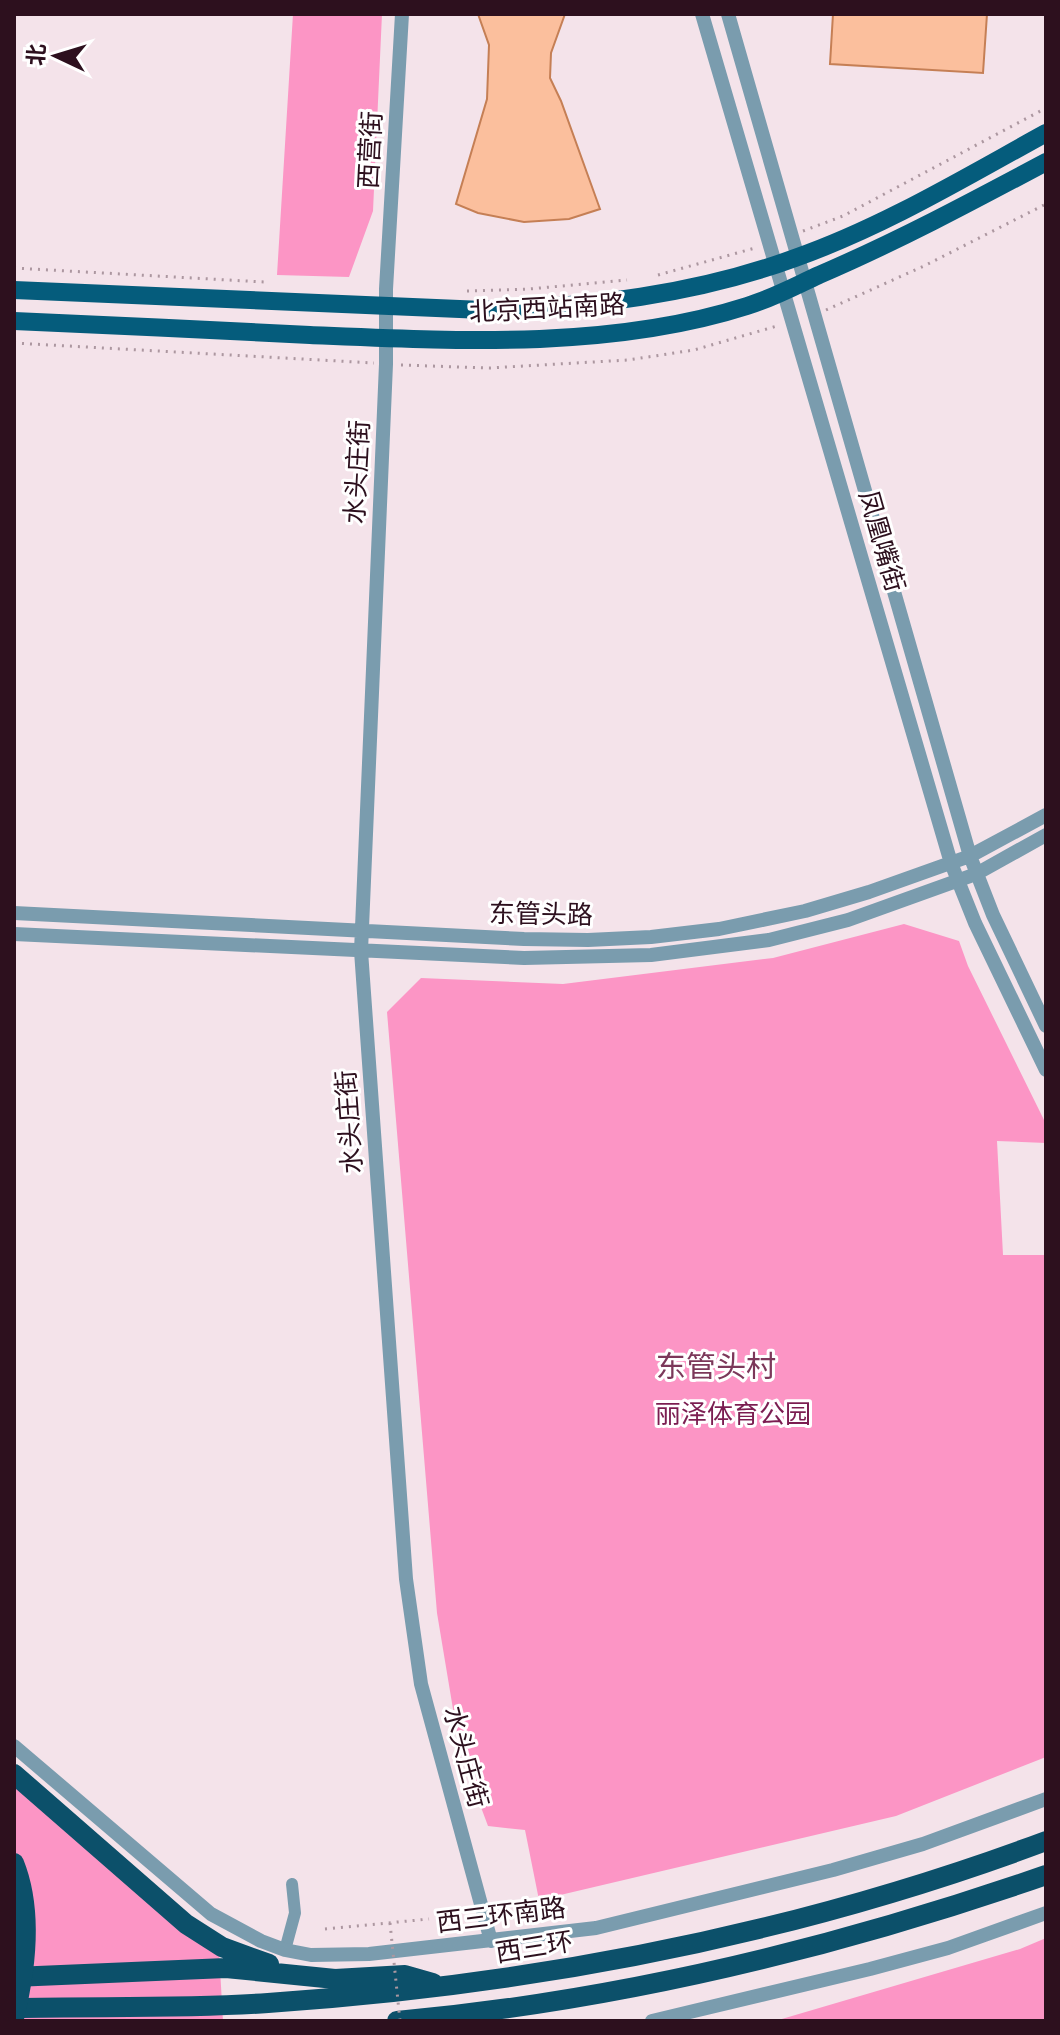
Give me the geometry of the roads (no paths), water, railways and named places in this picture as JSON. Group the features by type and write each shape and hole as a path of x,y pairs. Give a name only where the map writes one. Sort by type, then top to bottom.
{"highway":[{"path":"14,1774 186,1924 222,1947 304,1976"},
{"name":"西三环","path":"14,2008 263,2003 445,1986 598,1963 798,1919 904,1889 1046,1841"},
{"path":"14,1863 27,1911 22,1982 14,2018"},
{"path":"399,2021 457,2018 606,1992 819,1946 1046,1875"},
{"path":"14,1977 226,1968 335,1979 405,1975 445,1986"}],"main road":[{"name":"北京西站南路","path":"14,290 386,298 483,310 601,303 660,294 797,258 898,213 1046,133"},
{"name":"北京西站南路","path":"14,321 386,338 602,335 704,318 783,294 805,281 939,221 1046,162"}],"street":[{"name":"西营街","path":"386,298 402,14"},
{"name":"凤凰嘴街","path":"702,14 951,863 1046,1070"},
{"name":"凤凰嘴街","path":"728,14 970,856 993,915 1046,1026"},
{"name":"水头庄街","path":"386,298 361,951 406,1579 416,1655 433,1730 491,1941"},
{"name":"东管头路","path":"14,913 588,940 706,931 805,911 869,892 970,856 1046,815"},
{"name":"东管头路","path":"14,934 524,958 651,955 723,948 811,931 958,882 1046,835"},
{"name":"西三环南路","path":"14,1746 211,1914 285,1950 311,1955 369,1954 596,1928 833,1870 923,1844 1046,1799"},
{"path":"285,1950 295,1913 292,1884"},
{"path":"652,2021 883,1966 948,1948 1046,1913"}],"district":[{"name":"东管头村","path":"716,1367"}],"park label":[{"name":"丽泽体育公园","path":"733,1414"}]}
